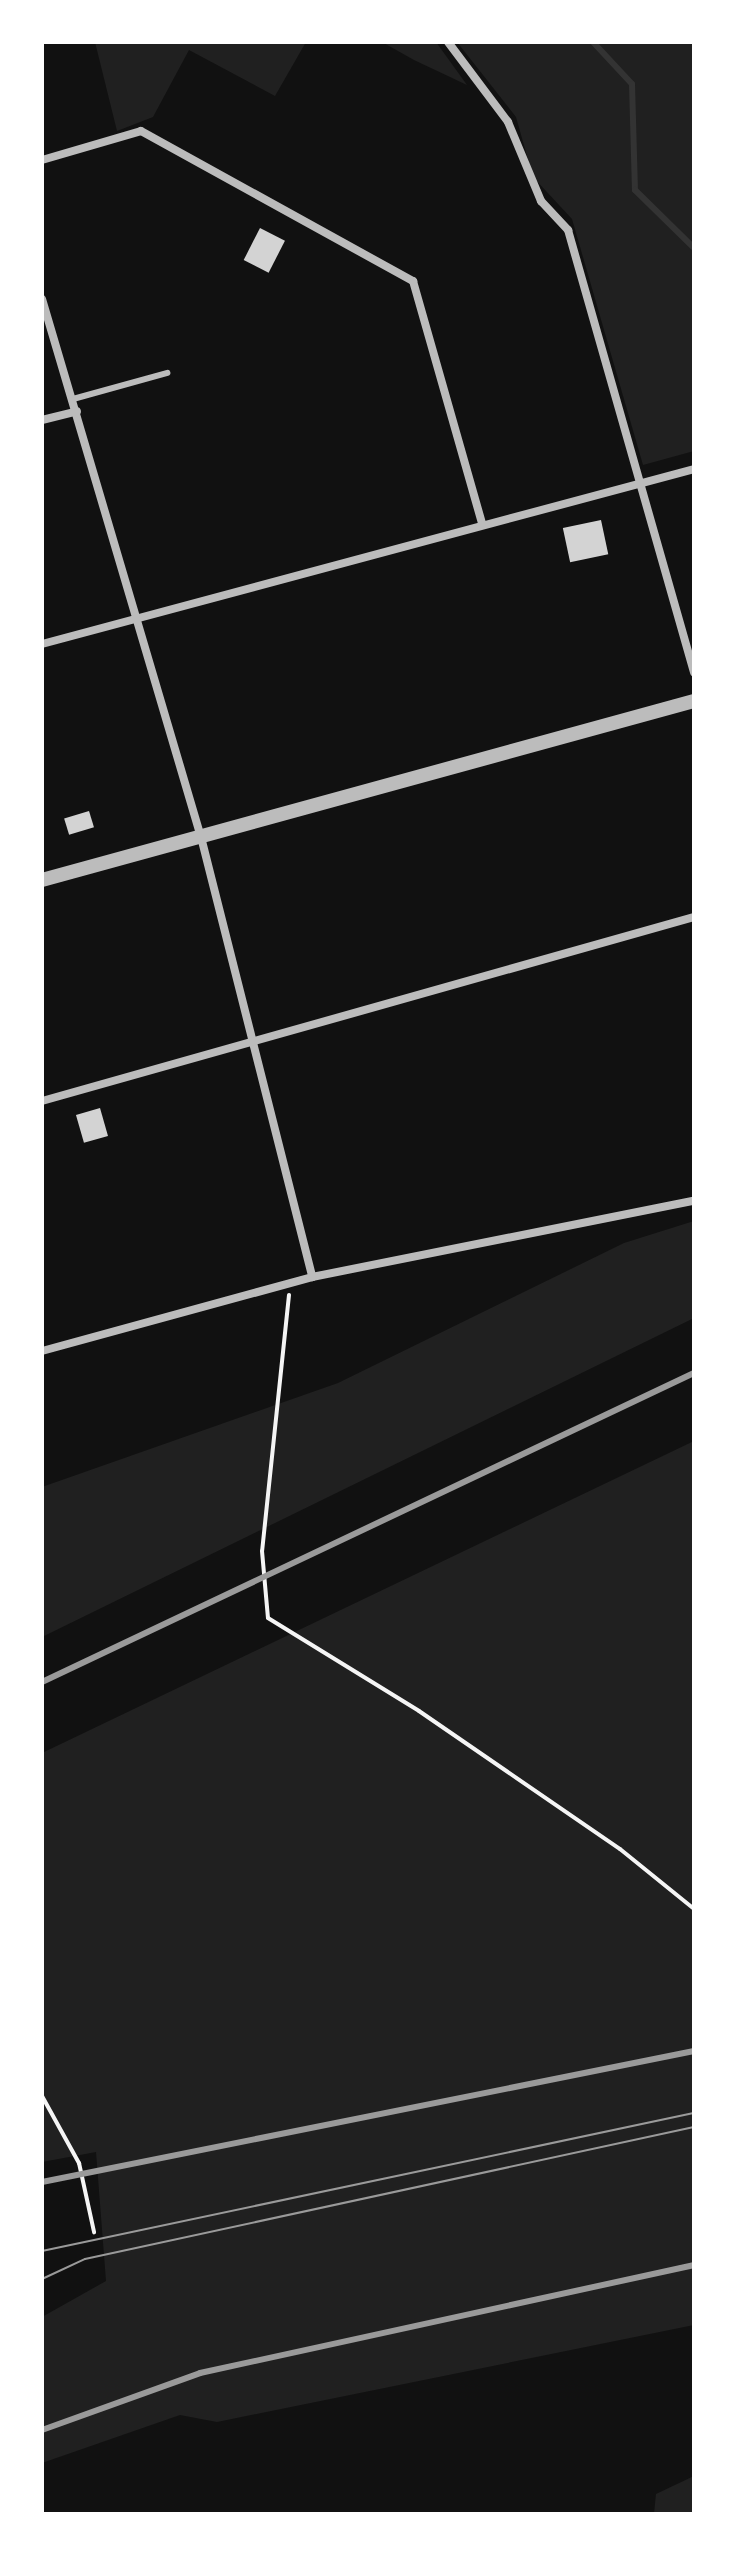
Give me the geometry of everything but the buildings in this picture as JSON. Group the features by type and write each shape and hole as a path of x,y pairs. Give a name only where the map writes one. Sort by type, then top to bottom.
{"street":[{"path":"448,42 508,122 541,201 568,230 694,672"},
{"path":"42,160 141,131 413,281 482,523"},
{"path":"42,299 201,837 312,1277"},
{"path":"42,420 77,411"},
{"path":"42,644 482,523 694,469"},
{"path":"42,880 694,701"},
{"path":"42,1101 255,1046 694,917"},
{"path":"42,1351 312,1277 694,1201"}],"lane":[{"path":"73,399 167,373"}],"path":[{"path":"291,1282 262,1551 268,1618 494,1762 694,1909"},
{"path":"42,2096 79,2163 94,2232"}],"shaded area":[{"path":"95,42 306,42 275,96 189,50 153,117 117,131"},
{"path":"382,42 436,42 467,85 414,60"},
{"path":"457,42 694,42 694,451 643,465 572,219 533,177 516,117"},
{"path":"694,1221 694,1318 42,1637 42,1487 338,1383 624,1243"},
{"path":"694,1441 694,2325 217,2422 180,2415 42,2463 42,2317 106,2281 96,2152 42,2162 42,1753"},
{"path":"694,2476 694,2514 654,2514 656,2494"}],"waterway":[{"path":"593,42 632,84 635,190 694,248"}],"tram line":[{"path":"42,2251 694,2113"},
{"path":"42,2279 85,2259 694,2127"}],"railway":[{"path":"42,1682 694,1373"},
{"path":"42,2182 694,2051"},
{"path":"42,2430 200,2373 694,2265"}]}
